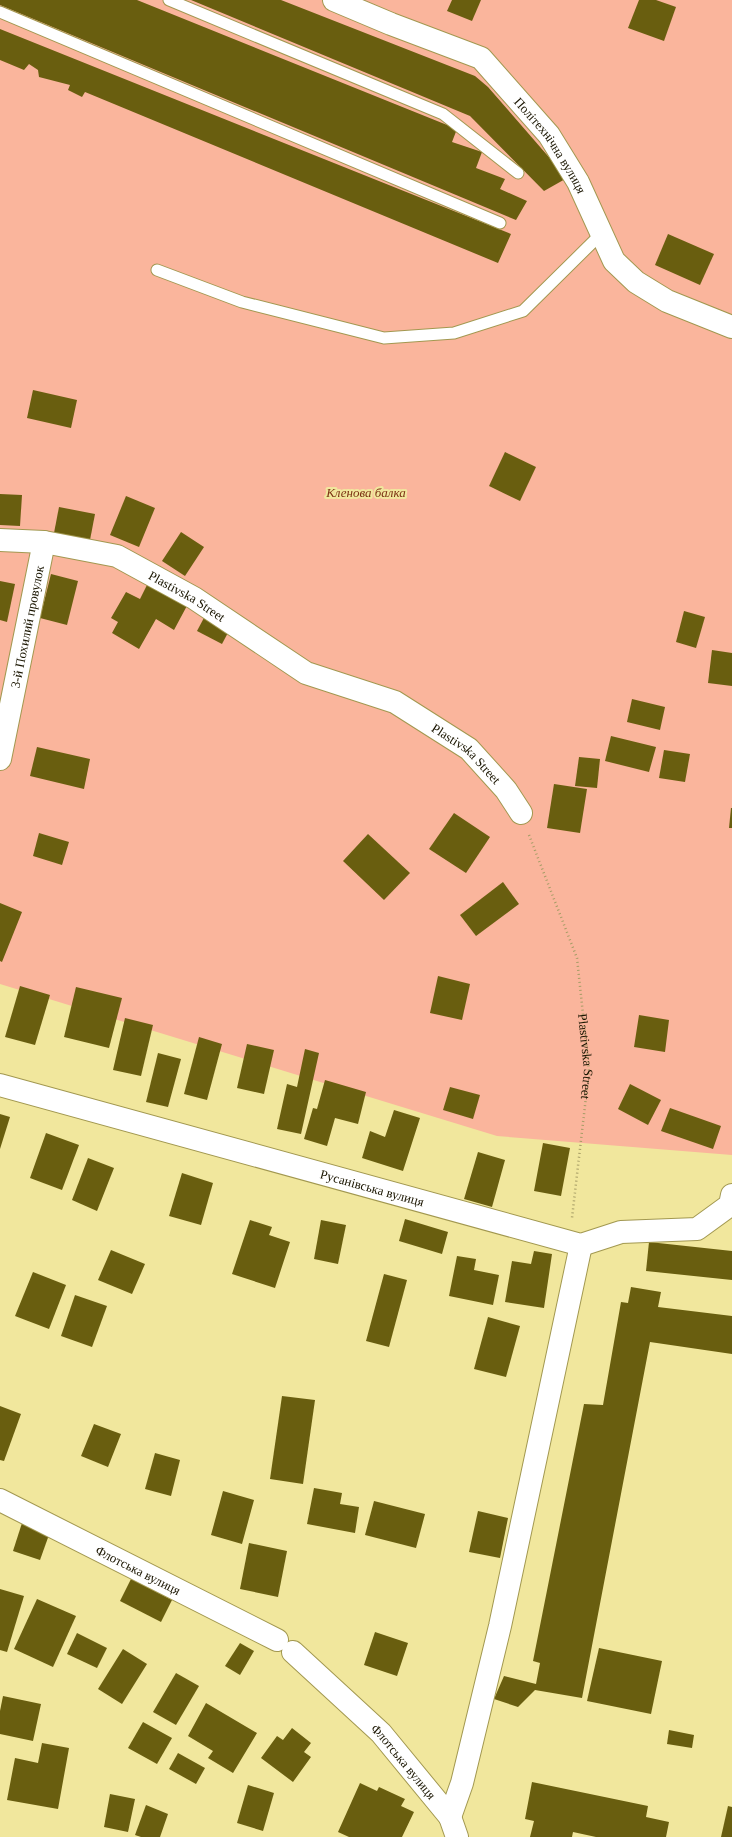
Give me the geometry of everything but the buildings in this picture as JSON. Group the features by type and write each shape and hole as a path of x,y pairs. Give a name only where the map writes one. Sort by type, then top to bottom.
{"street":[{"name":"Політехнічна вулиця","path":"334,0 391,24 481,58 548,135 578,182 614,261 636,282 667,301 732,327"},
{"name":"Plastivska Street","path":"0,540 44,542 117,556 194,598 306,673 396,702 469,749 506,790 521,812"},
{"name":"3-й Похилий провулок","path":"0,758 44,542"},
{"name":"Русанівська вулиця","path":"0,1085 576,1243"},
{"path":"576,1243 621,1232 697,1229 731,1201"},
{"name":"Флотська вулиця","path":"453,1827 462,1783 500,1626 576,1243"},
{"name":"Флотська вулиця","path":"0,1500 285,1646 381,1733 453,1827"}],"lane":[{"path":"169,0 443,114 518,173"},
{"path":"0,12 500,223"},
{"path":"157,270 242,302 384,338 454,333 523,311 602,233"}],"path":[{"name":"Plastivska Street","path":"521,812 577,958 589,1071 576,1243"}],"green space":[{"name":"Кленова балка","path":"0,0 732,0 732,1155 497,1136 0,984"}]}
